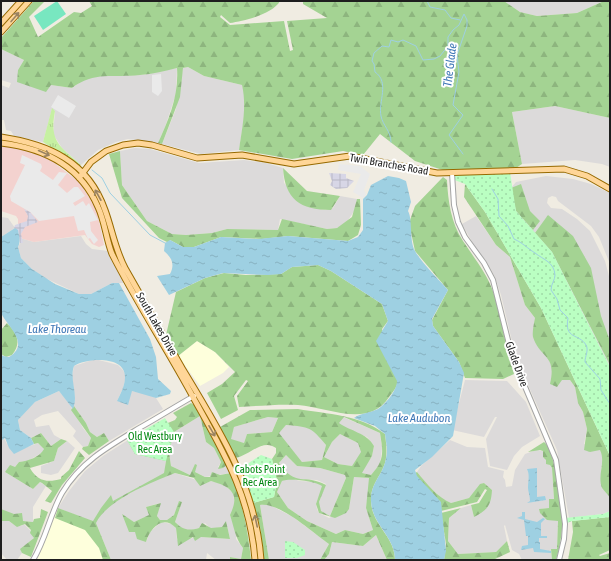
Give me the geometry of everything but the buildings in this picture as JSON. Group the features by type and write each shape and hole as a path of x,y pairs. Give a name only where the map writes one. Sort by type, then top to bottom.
{"main road":[{"path":"1,23 21,1"},
{"path":"1,32 29,1"},
{"name":"South Lakes Drive","path":"1,137 27,141 47,148 65,158 79,175"},
{"name":"South Lakes Drive","path":"1,143 26,147 42,152 58,160 95,188 102,201 115,245 125,268 196,396 238,482 252,533 255,560"},
{"name":"Twin Branches Road","path":"79,175 96,157 106,151 123,145 138,144 152,145 197,158 242,155 294,164 350,156 425,171 452,173 564,170 587,176 610,189"},
{"name":"South Lakes Drive","path":"196,396 232,453 243,478 255,519 261,560"}],"street":[{"name":"Glade Drive","path":"452,173 454,206 461,230 493,280 512,356 556,460 565,524 564,539 559,560"},
{"path":"33,560 42,542 58,500 79,470 105,448 196,396"}],"shaded area":[{"path":"504,1 604,1 577,13 537,16 520,12"},
{"path":"1,49 24,60 18,70 51,85 72,88 82,81 95,76 142,75 177,68 176,94 158,143 128,139 116,142 98,150 81,165 62,148 53,134 55,111 52,109 43,142 14,136 11,131 6,130 4,120 1,120 1,85 9,88 11,83 1,80"},
{"path":"188,67 204,76 242,85 245,96 244,118 239,150 201,154 162,144 176,109 183,68"},
{"path":"161,74 162,91 158,96 152,92 152,75"},
{"path":"58,95 76,106 69,118 51,107"},
{"path":"555,106 610,118 610,167 602,164 575,160 522,164 512,112"},
{"path":"3,146 19,148 44,155 79,182 96,207 104,245 99,247 92,244 85,235 34,242 20,238 18,219 16,216 1,211 1,148"},
{"path":"135,148 150,149 199,163 244,160 266,163 283,168 284,183 306,206 326,210 333,208 340,196 357,199 355,210 346,223 337,228 327,229 280,219 278,230 227,229 212,233 186,235 172,234 147,221 122,185 120,151"},
{"path":"22,155 41,164 42,167 40,171 53,180 59,172 67,173 58,185 67,193 74,187 78,187 85,196 73,203 75,206 83,201 86,206 89,203 98,220 90,222 91,231 98,240 94,244 90,238 88,239 84,230 78,231 74,216 39,221 30,212 11,201 10,196 25,165 20,163"},
{"path":"339,164 360,166 370,174 364,190 366,195 363,198 353,192 361,174 338,170"},
{"path":"329,173 346,174 346,178 354,181 347,188 336,189 330,185 332,181"},
{"path":"546,176 573,179 591,184 610,193 610,264 599,237 591,226 558,201 556,197 552,196 548,198 547,203 551,208 562,209 577,219 590,231 605,261 610,280 610,367 567,282 516,211 511,188 516,182"},
{"path":"24,209 30,212 38,222 25,227 21,234 23,243 20,243 18,231 14,228 15,225 27,221 28,216"},
{"path":"476,216 496,245 510,257 525,305 535,318 533,336 540,349 548,357 553,371 562,379 570,380 575,387 578,403 583,412 587,429 584,444 600,449 603,457 601,470 602,488 610,496 610,511 603,514 569,518 557,450 516,358 501,295 495,277 462,224"},
{"path":"1,217 8,218 15,228 1,237"},
{"path":"81,236 86,244 92,249 108,251 125,283 112,283 91,294 79,294 45,278 32,269 21,258 18,247 20,238 34,242"},
{"path":"197,341 215,352 229,367 223,373 200,386 178,356"},
{"path":"95,359 118,365 123,370 126,376 123,388 117,401 132,391 144,393 156,398 163,409 109,441 104,433 97,437 90,432 86,423 74,406 75,398 72,376 74,366"},
{"path":"465,380 507,381 526,402 540,436 522,447 514,456 507,470 490,466 486,439 497,417 495,417 484,437 452,430"},
{"path":"59,391 68,401 83,428 91,438 88,446 83,447 73,436 76,431 58,411 42,415 34,420 36,427 49,425 54,435 61,439 51,446 41,433 31,438 20,430 18,420 27,409 35,402"},
{"path":"200,416 206,442 214,448 221,462 218,467 227,465 231,473 205,477 195,472 190,475 171,466 169,452 174,432"},
{"path":"268,417 278,418 272,432 247,434 244,443 230,440 234,427"},
{"path":"343,417 380,433 382,448 380,465 371,475 361,473 372,456 374,446 367,437 345,428 338,423"},
{"path":"286,425 304,426 313,429 326,445 322,460 302,462 278,433"},
{"path":"340,434 358,443 362,452 352,466 338,464 324,457 332,442"},
{"path":"4,438 7,444 25,448 38,443 44,449 43,452 28,461 19,462 15,467 5,472 33,489 40,482 46,486 33,507 33,522 23,521 1,509 1,441"},
{"path":"128,440 166,461 164,477 175,473 206,483 211,481 226,486 233,493 235,506 230,515 236,531 236,539 243,548 241,559 230,557 230,560 216,560 207,553 206,560 111,560 96,523 58,508 85,471 103,456","holes":["179,502 182,502 175,522 181,528 189,531 199,528 205,523 211,529 222,527 226,522 230,539 201,537 177,540 176,528 172,524 161,522 150,532 146,542 135,532 122,515 134,522 150,515 146,507 160,503 157,516 160,520 167,520 174,515"]},
{"path":"450,440 467,447 485,448 488,467 504,471 503,477 506,487 512,486 515,470 525,454 536,450 544,451 546,460 552,468 554,499 549,508 540,509 558,520 557,549 551,549 552,560 522,560 519,554 512,550 505,525 507,541 496,552 458,554 448,541 449,518 461,508 471,505 474,517 492,490 484,483 480,485 469,498 451,503 444,500 428,486 417,472 421,466"},
{"path":"67,441 75,448 58,473 51,475 41,473 41,466 54,461 58,448"},
{"path":"286,455 297,466 320,468 345,475 346,478 330,516 320,511 319,502 326,484 317,480 296,479 287,475 279,463"},
{"path":"354,477 370,478 366,508 373,530 363,534 345,530 336,534 307,521 288,508 277,492 282,481 289,478 300,481 317,482 323,486 316,504 317,509 319,513 329,518 349,509"},
{"path":"268,504 293,517 329,544 320,560 269,560 260,505"},
{"path":"57,509 94,522 108,560 37,560"},
{"path":"1,521 9,521 13,524 21,526 24,524 31,531 34,538 21,549 22,553 17,560 7,560 1,553"},
{"path":"376,535 387,560 324,560 329,554 332,542 363,546"}],"green space":[{"path":"34,1 45,1 29,17 38,37 74,12 81,13 92,6 89,1 280,1 271,10 243,21 230,23 221,15 220,17 230,25 284,21 290,51 293,50 287,21 327,18 303,4 303,1 504,1 520,12 537,16 577,13 604,1 610,1 610,118 555,106 512,112 522,164 510,172 452,173 415,161 380,134 363,155 343,151 292,159 239,150 244,109 242,85 204,76 188,67 183,68 180,97 162,144 158,143 166,125 175,97 177,68 145,75 96,77 88,79 72,88 51,85 46,92 17,82 18,70 24,60 1,49 1,38"},
{"path":"57,1 66,14 43,30 34,16"},
{"path":"52,108 55,111 55,137 62,148 81,165 80,166 43,142"},
{"path":"120,151 122,185 147,221 172,234 186,235 212,233 227,229 278,230 282,219 327,229 337,228 352,217 357,199 360,199 361,225 358,235 348,241 288,236 262,239 221,237 194,247 183,247 170,240 169,243 159,238 122,198 109,154"},
{"path":"283,168 307,191 340,196 331,210 311,208 296,201 287,188"},
{"path":"510,172 516,211 552,252 610,367 610,456 541,308 485,212 465,184 452,179 452,174"},
{"path":"443,177 447,180 449,204 456,227 463,241 480,265 493,291 496,301 514,374 503,379 465,378 459,362 433,326 432,320 448,290 415,251 409,223 415,206"},
{"path":"465,184 485,212 541,308 610,456 610,498 602,488 600,478 602,455 600,450 590,452 584,450 587,429 583,412 578,403 575,387 570,380 562,380 557,387 550,384 552,374 550,362 536,344 533,337 535,318 525,305 510,257 496,245 464,197"},
{"path":"521,184 530,211 540,221 533,230 516,211 511,188"},
{"path":"548,215 573,236 591,268 601,316 610,341 610,365 552,252 535,233"},
{"path":"318,265 331,271 382,304 388,321 382,329 398,381 395,389 381,407 370,412 359,414 347,414 298,405 239,407 237,396 248,381 246,380 234,396 238,410 221,419 207,393 222,384 235,372 215,352 197,341 178,356 166,335 176,292 205,278 224,273 246,275 281,274 292,267"},
{"path":"7,323 16,334 17,346 12,355 6,357 1,354 1,330"},
{"path":"191,403 194,405 227,465 218,469 221,462 214,448 206,442 200,416 174,432 169,452 171,466 190,475 195,464 197,465 195,472 205,477 210,477 212,472 220,475 231,473 244,516 251,560 230,560 230,557 241,559 243,548 236,536 230,515 234,502 232,492 224,486 211,481 200,486 194,478 175,473 154,481 120,499 102,515 96,523 111,560 103,560 99,548 85,530 55,518 58,508 93,521 111,495 113,501 164,473 166,461 135,454 127,440 175,420 177,417 173,413"},
{"path":"74,406 86,423 90,432 97,437 104,433 109,441 89,455 82,449 83,447 88,446 91,438 71,410"},
{"path":"298,409 332,414 355,419 376,428 385,434 385,464 373,489 371,501 372,510 388,537 394,552 395,560 387,560 376,535 363,546 332,542 329,554 324,560 320,560 329,544 286,513 268,505 260,505 269,560 264,560 260,527 253,503 274,497 277,481 272,459 276,453 276,448 271,445 261,446 236,458 220,427 250,410","holes":["268,417 278,418 272,432 247,434 244,443 231,439 234,427","344,417 380,433 382,456 379,465 371,475 362,473 372,456 374,446 363,435 339,423","286,425 305,427 313,431 326,445 322,460 302,462 279,433","340,434 358,443 361,452 352,466 338,464 324,457 332,442","286,455 297,466 320,468 345,475 346,478 330,516 321,511 319,502 326,485 312,480 296,478 285,471 279,463","354,477 369,478 366,508 373,530 363,534 345,530 336,534 307,521 288,508 277,492 282,481 286,480 308,481 319,484 322,486 316,504 319,513 335,518 346,513 349,509"]},
{"name":"Old Westbury Rec Area","path":"165,418 174,432 166,461 135,454 127,440"},
{"path":"41,433 51,446 61,439 67,441 58,448 54,461 30,468 39,478 47,481 61,479 61,477 69,470 79,451 85,458 62,485 51,503 45,501 52,491 42,483 40,482 33,489 5,472 10,465 15,467 19,462 33,458 42,452 44,449 38,443 34,444 31,438"},
{"path":"544,442 548,447 555,469 561,510 562,533 556,560 552,560 551,549 557,549 558,521 547,520 540,513 539,509 549,508 549,499 554,499 552,468 550,465 546,464 546,460 543,457 543,451 528,452"},
{"name":"Cabots Point Rec Area","path":"261,455 272,459 277,481 274,497 253,503 241,468"},
{"path":"417,472 428,486 451,503 469,498 480,484 484,483 492,490 490,503 483,512 474,517 471,505 479,503 487,490 485,489 477,502 441,511 413,474"},
{"path":"179,501 182,502 175,522 181,527 189,530 195,529 199,528 202,523 211,528 222,527 226,521 230,539 201,537 195,541 193,537 178,546 176,528 166,522 158,524 154,528 146,542 137,539 135,532 129,532 122,514 134,522 149,515 146,507 161,503 157,516 160,520 167,520 174,515"},
{"path":"461,508 449,518 448,541 458,554 496,552 507,541 510,552 493,560 444,560 446,544 441,513"},
{"path":"1,509 14,514 22,513 23,521 33,522 34,519 40,518 41,509 48,512 31,557 22,553 20,549 34,538 30,533 31,530 25,524 17,527 9,521 1,521"},
{"path":"610,511 610,517 572,521 565,524 565,518 603,514"},
{"path":"610,517 610,550 599,555 610,553 610,560 568,560 573,532 572,521"},
{"path":"285,541 293,542 305,550 305,555 297,558 285,558"}],"water":[{"name":"Lake Audubon","path":"388,176 406,181 411,202 408,211 413,246 421,260 448,290 432,319 433,326 459,362 464,373 453,436 432,457 415,470 417,476 441,502 446,551 444,560 395,560 394,552 388,537 375,517 372,509 371,495 385,464 387,455 385,434 375,426 354,418 381,407 388,400 397,385 397,381 376,341 388,321 382,304 331,271 318,265 292,267 281,274 268,275 223,273 205,278 169,295 157,276 170,274 172,270 172,261 164,251 165,243 170,240 183,247 194,247 221,237 258,239 288,236 348,241 358,237 363,230 363,199 367,195 371,185"},
{"name":"Lake Thoreau","path":"15,228 18,230 20,241 18,247 21,258 32,269 55,284 79,294 91,294 112,283 119,283 150,339 156,357 158,379 171,391 170,394 156,398 132,391 128,405 117,401 124,386 125,377 123,370 119,365 104,360 87,361 74,366 73,377 75,403 73,409 59,391 35,402 18,420 20,430 31,438 34,444 14,454 9,448 5,438 1,441 1,354 9,357 15,352 18,346 18,341 16,335 1,313 1,237"},
{"path":"537,468 537,497 545,496 546,500 527,503 530,501 527,469"},
{"path":"522,512 525,512 525,519 537,522 543,518 545,519 541,523 541,536 547,536 547,538 539,538 540,549 551,551 551,553 534,552 533,548 521,550 522,546 528,545 528,536 526,536 524,520 517,518 522,516"}],"waterway":[{"name":"The Glade","path":"427,1 430,7 445,10 451,18 460,20"},
{"path":"391,142 390,135 381,116 380,110 383,87 382,81 375,72 372,61 374,53 382,46 389,47 391,40 398,42 403,40 416,46 423,60 434,59 440,56 448,46 448,37 459,25 464,14 467,20 467,26 457,55 459,72 453,105 463,115 449,135 463,154"},
{"path":"92,170 102,178 110,193 150,235 165,243"},
{"name":"The Glade","path":"492,189 498,199 499,216 508,226 514,239 551,264 553,267 555,275 551,290 557,299 560,310 568,318 568,330 586,345 587,351 585,362 600,379 601,390 610,404"}]}
